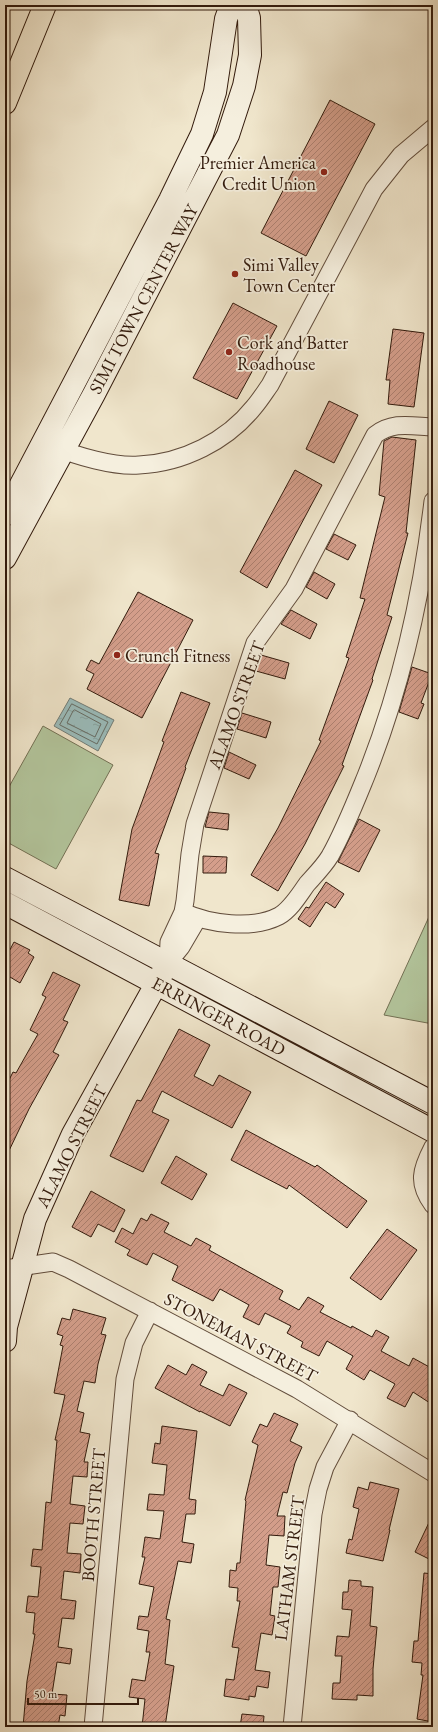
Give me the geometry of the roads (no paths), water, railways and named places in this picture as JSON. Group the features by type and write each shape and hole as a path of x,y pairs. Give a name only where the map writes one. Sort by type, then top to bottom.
{"highway":[{"path":"5,62 35,5"},
{"path":"5,103 45,5"}],"main road":[{"name":"SIMI TOWN CENTER WAY","path":"5,558 53,446 202,134 215,92 226,19 231,5"},
{"name":"SIMI TOWN CENTER WAY","path":"5,515 53,446 94,394 228,135 241,99 250,54 249,18 245,5"},
{"path":"168,206 188,214"},
{"name":"ERRINGER ROAD","path":"5,878 433,1103"},
{"name":"ERRINGER ROAD","path":"5,903 433,1131"},
{"name":"ALAMO STREET","path":"5,1341 13,1268 73,1134 168,963"}],"street":[{"path":"53,446 117,464 138,466 186,456 205,447 234,427 254,408 270,385 374,189 401,155 433,128"},
{"name":"ALAMO STREET","path":"168,963 169,942 190,915 195,824 255,643 294,589 375,435 384,428 396,425 433,427"},
{"path":"190,915 226,923 260,923 280,915 290,907 329,857 354,806 375,754 393,701 408,647 419,596 429,540 433,501"},
{"path":"433,1147 426,1161 422,1176 422,1186 426,1196 433,1205"},
{"name":"STONEMAN STREET","path":"13,1268 53,1262 70,1269 150,1310 296,1389 350,1420 433,1472"},
{"name":"BOOTH STREET","path":"93,1727 125,1379 134,1343 150,1310"},
{"name":"LATHAM STREET","path":"292,1727 313,1514 318,1489 325,1467 350,1420"}],"water":[{"path":"70,698 114,720 98,751 54,726"}],"place":[{"name":"Premier America Credit Union","path":"324,172"},
{"name":"Simi Valley Town Center","path":"235,274"},
{"name":"Cork and Batter Roadhouse","path":"229,352"},
{"name":"Crunch Fitness","path":"117,655"}]}
